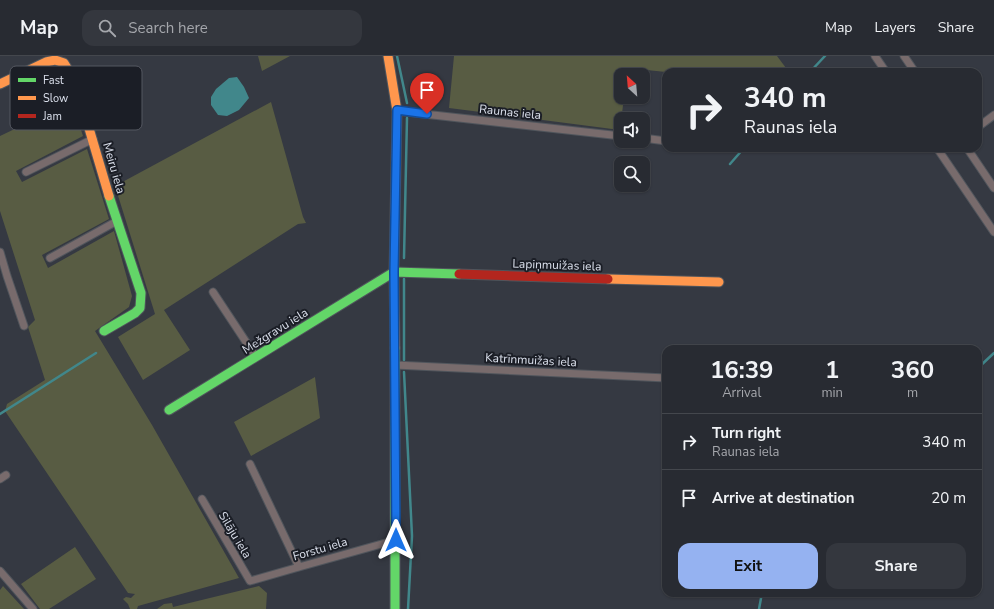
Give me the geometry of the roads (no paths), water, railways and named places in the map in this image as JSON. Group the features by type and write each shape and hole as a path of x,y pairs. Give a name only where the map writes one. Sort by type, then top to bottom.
{"street":[{"path":"388,56 397,110 394,272 396,540 395,609"},
{"path":"875,56 883,68"},
{"path":"904,56 913,68"},
{"name":"Meiru iela","path":"38,66 55,60 64,63 66,66"},
{"name":"Meiru iela","path":"0,84 10,79"},
{"name":"Raunas iela","path":"397,110 614,135"},
{"path":"982,124 994,115"},
{"name":"Meiru iela","path":"90,130 117,221 141,293 140,308 135,313 104,331"},
{"path":"26,172 93,139"},
{"path":"650,139 662,140"},
{"path":"940,152 994,232"},
{"path":"970,152 994,188"},
{"path":"50,258 117,221"},
{"path":"0,252 3,277 24,326"},
{"name":"Lapiņmuižas iela","path":"394,272 719,282"},
{"name":"Mežgravu iela","path":"169,410 394,272"},
{"path":"213,292 256,357"},
{"name":"Katrīnmuižas iela","path":"395,365 662,378"},
{"path":"250,464 299,566"},
{"name":"Silāju iela","path":"202,499 250,581"},
{"name":"Forstu iela","path":"250,581 396,540"},
{"path":"0,571 33,609"}],"water":[{"path":"237,77 249,98 239,110 227,116 218,115 211,105 211,97 216,89 229,78"}],"waterway":[{"path":"397,56 407,103"},
{"path":"814,68 825,56"},
{"path":"404,258 407,118"},
{"path":"730,164 740,152"},
{"path":"404,279 404,360"},
{"path":"0,414 96,353"},
{"path":"982,364 994,353"},
{"path":"404,372 412,536 408,609"},
{"path":"759,609 761,597"}]}
